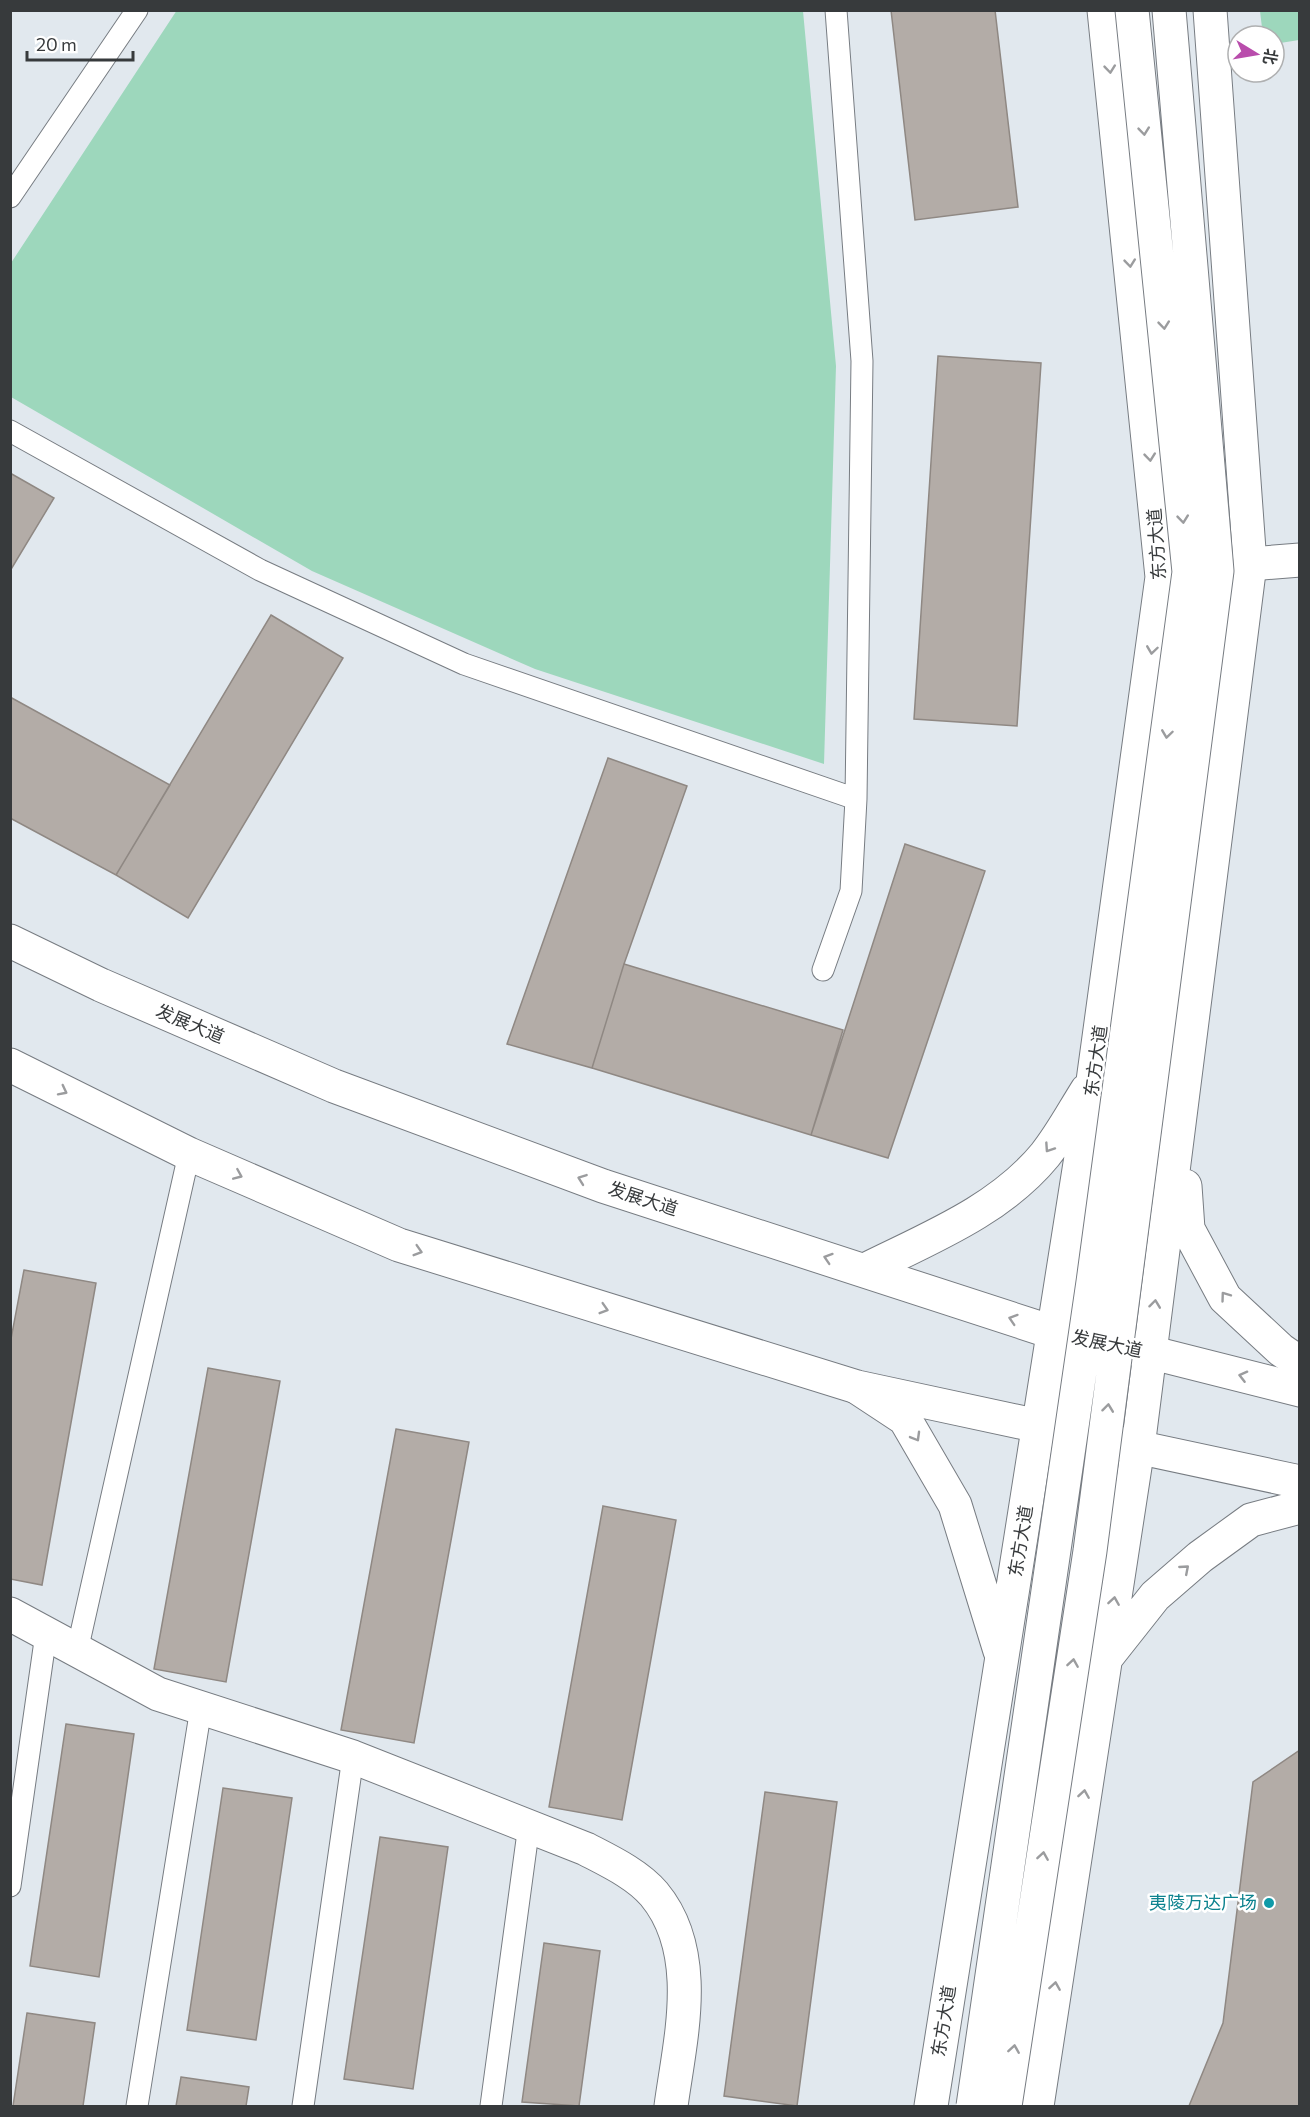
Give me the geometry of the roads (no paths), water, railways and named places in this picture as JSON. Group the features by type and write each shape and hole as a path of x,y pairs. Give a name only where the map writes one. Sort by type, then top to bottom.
{"main road":[{"name":"东方大道","path":"931,2106 1094,1081 1162,577 1104,10"},
{"path":"973,2106 1093,1282 1189,572 1132,10"},
{"path":"1005,2106 1091,1539 1217,571 1169,10"},
{"path":"1037,2106 1138,1448 1250,564 1210,10"},
{"path":"1250,564 1299,560"},
{"name":"发展大道","path":"10,941 101,985 334,1086 603,1186 1055,1333 1149,1352 1299,1390"},
{"path":"10,1065 189,1154 399,1245 857,1387 1039,1428 1299,1482"},
{"path":"864,1270 955,1225 1000,1197 1044,1156 1094,1081"},
{"path":"1179,1123 1188,1230 1226,1298 1281,1350 1299,1363"},
{"path":"857,1387 905,1419 955,1505 1002,1656"},
{"path":"1105,1659 1155,1596 1200,1557 1251,1520 1299,1507"},
{"path":"10,1614 158,1694 353,1757 529,1825 586,1849 622,1868 654,1894 680,1939 684,2006 670,2106"}],"lane":[{"path":"10,197 136,10"},
{"path":"823,970 851,891 856,800 862,361 836,10"},
{"path":"10,431 260,570 464,664 856,800"},
{"path":"77,1651 189,1154"},
{"path":"10,1886 46,1634"},
{"path":"137,2106 201,1708"},
{"path":"303,2106 353,1757"},
{"path":"491,2106 529,1825"}],"place":[{"name":"夷陵万达广场","path":"1269,1903"}]}
